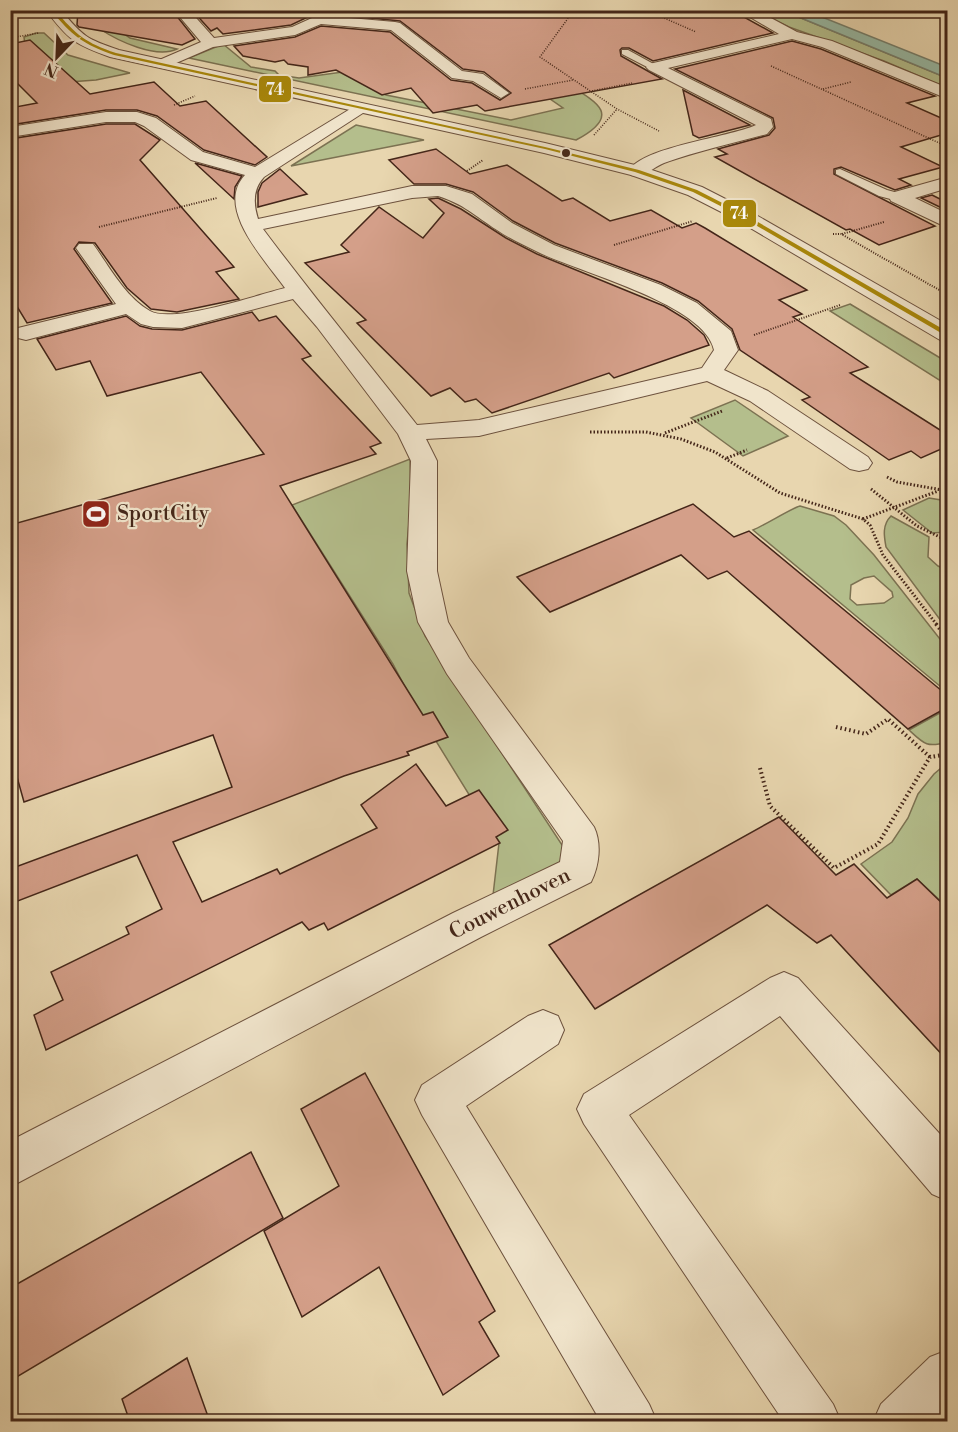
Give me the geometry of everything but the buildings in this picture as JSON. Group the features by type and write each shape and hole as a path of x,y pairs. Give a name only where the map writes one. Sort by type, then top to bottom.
{"street":[{"path":"53,10 74,36 87,44 115,54 637,171 695,191 742,214 948,335"},
{"path":"181,10 210,43"},
{"path":"744,10 792,35 827,44 948,94"},
{"path":"162,64 210,43 295,31 320,15 395,26 458,75 477,77 501,93"},
{"path":"654,67 792,35"},
{"path":"637,171 654,161 686,150 765,127 765,123 654,67"},
{"path":"10,132 106,117 136,117 150,122 197,156 252,182 360,108"},
{"name":"Couwenhoven","path":"10,1165 467,925 578,871 581,837 458,666 433,622 422,571 424,461 410,433 325,322 298,291 252,226 244,207 252,182"},
{"path":"898,197 948,182"},
{"path":"252,226 412,192 440,190 465,198 505,227 568,258 653,290 689,308 723,336 726,350 710,373"},
{"path":"898,197 948,222"},
{"path":"86,248 130,307 148,319 163,322 182,321 298,291"},
{"path":"26,333 130,307"},
{"path":"410,433 479,429 710,373 759,396 859,463"},
{"path":"815,1422 599,1109 784,991 948,1178"},
{"path":"543,1030 437,1100 631,1422"},
{"path":"899,1422 948,1375"}],"lane":[{"path":"624,52 654,67"},
{"path":"840,171 883,193 898,197"}],"path":[{"path":"574,10 540,57 617,109 678,142 686,150"},
{"path":"646,10 948,147"},
{"path":"10,38 41,33"},
{"path":"501,93 573,80"},
{"path":"136,117 148,111 177,104 199,94"},
{"path":"591,138 617,109"},
{"path":"440,190 485,159"},
{"path":"86,248 98,227 252,182"},
{"path":"568,258 694,221"},
{"path":"724,341 736,341 847,302"},
{"path":"664,434 759,396"},
{"path":"589,432 622,429 664,434 693,442 726,458 786,496 863,519 870,525 883,555 948,639"},
{"path":"726,458 747,450"},
{"path":"948,491 897,482 859,463 851,473 893,508 933,536 948,541"},
{"path":"863,519 921,495 938,491"},
{"path":"836,727 866,734 888,719 930,757"},
{"path":"760,768 770,806 834,868 878,844 930,757 948,754"}],"shaded area":[{"path":"757,11 784,11 947,78 947,88 884,61 789,27"},
{"path":"784,11 807,11 947,67 947,78"},
{"path":"114,27 130,38 177,49 168,52 148,50 117,39 100,29"},
{"path":"44,33 68,55 130,73 96,80 69,82 25,45 24,37"},
{"path":"223,44 251,67 275,71 279,75 299,78 350,71 386,95 511,120 563,108 534,88 563,82 594,102 600,108 602,115 599,123 591,131 576,140 189,58"},
{"path":"356,125 424,140 291,166"},
{"path":"850,304 947,362 947,385 830,311"},
{"path":"735,400 788,436 743,456 691,418"},
{"path":"410,459 411,502 407,544 409,593 425,636 566,851 555,873 492,904 499,843 418,712 393,664 292,505"},
{"path":"929,498 947,501 947,532 932,533 903,510"},
{"path":"797,507 834,516 846,525 874,555 947,648 947,692 753,530","holes":["874,576 892,592 893,597 884,603 857,605 850,599 851,585"]},
{"path":"891,516 929,537 928,557 947,570 947,629 886,547 885,527"},
{"path":"947,709 947,742 935,745 926,744 909,730"},
{"path":"947,763 947,907 917,879 891,895 861,864 892,842 908,818 918,794 934,774"}],"transit line":[{"name":"74","path":"53,10 80,38 115,54 545,148 637,171 695,191 742,215 948,335"}],"place":[{"name":"SportCity","path":"96,514"}]}
